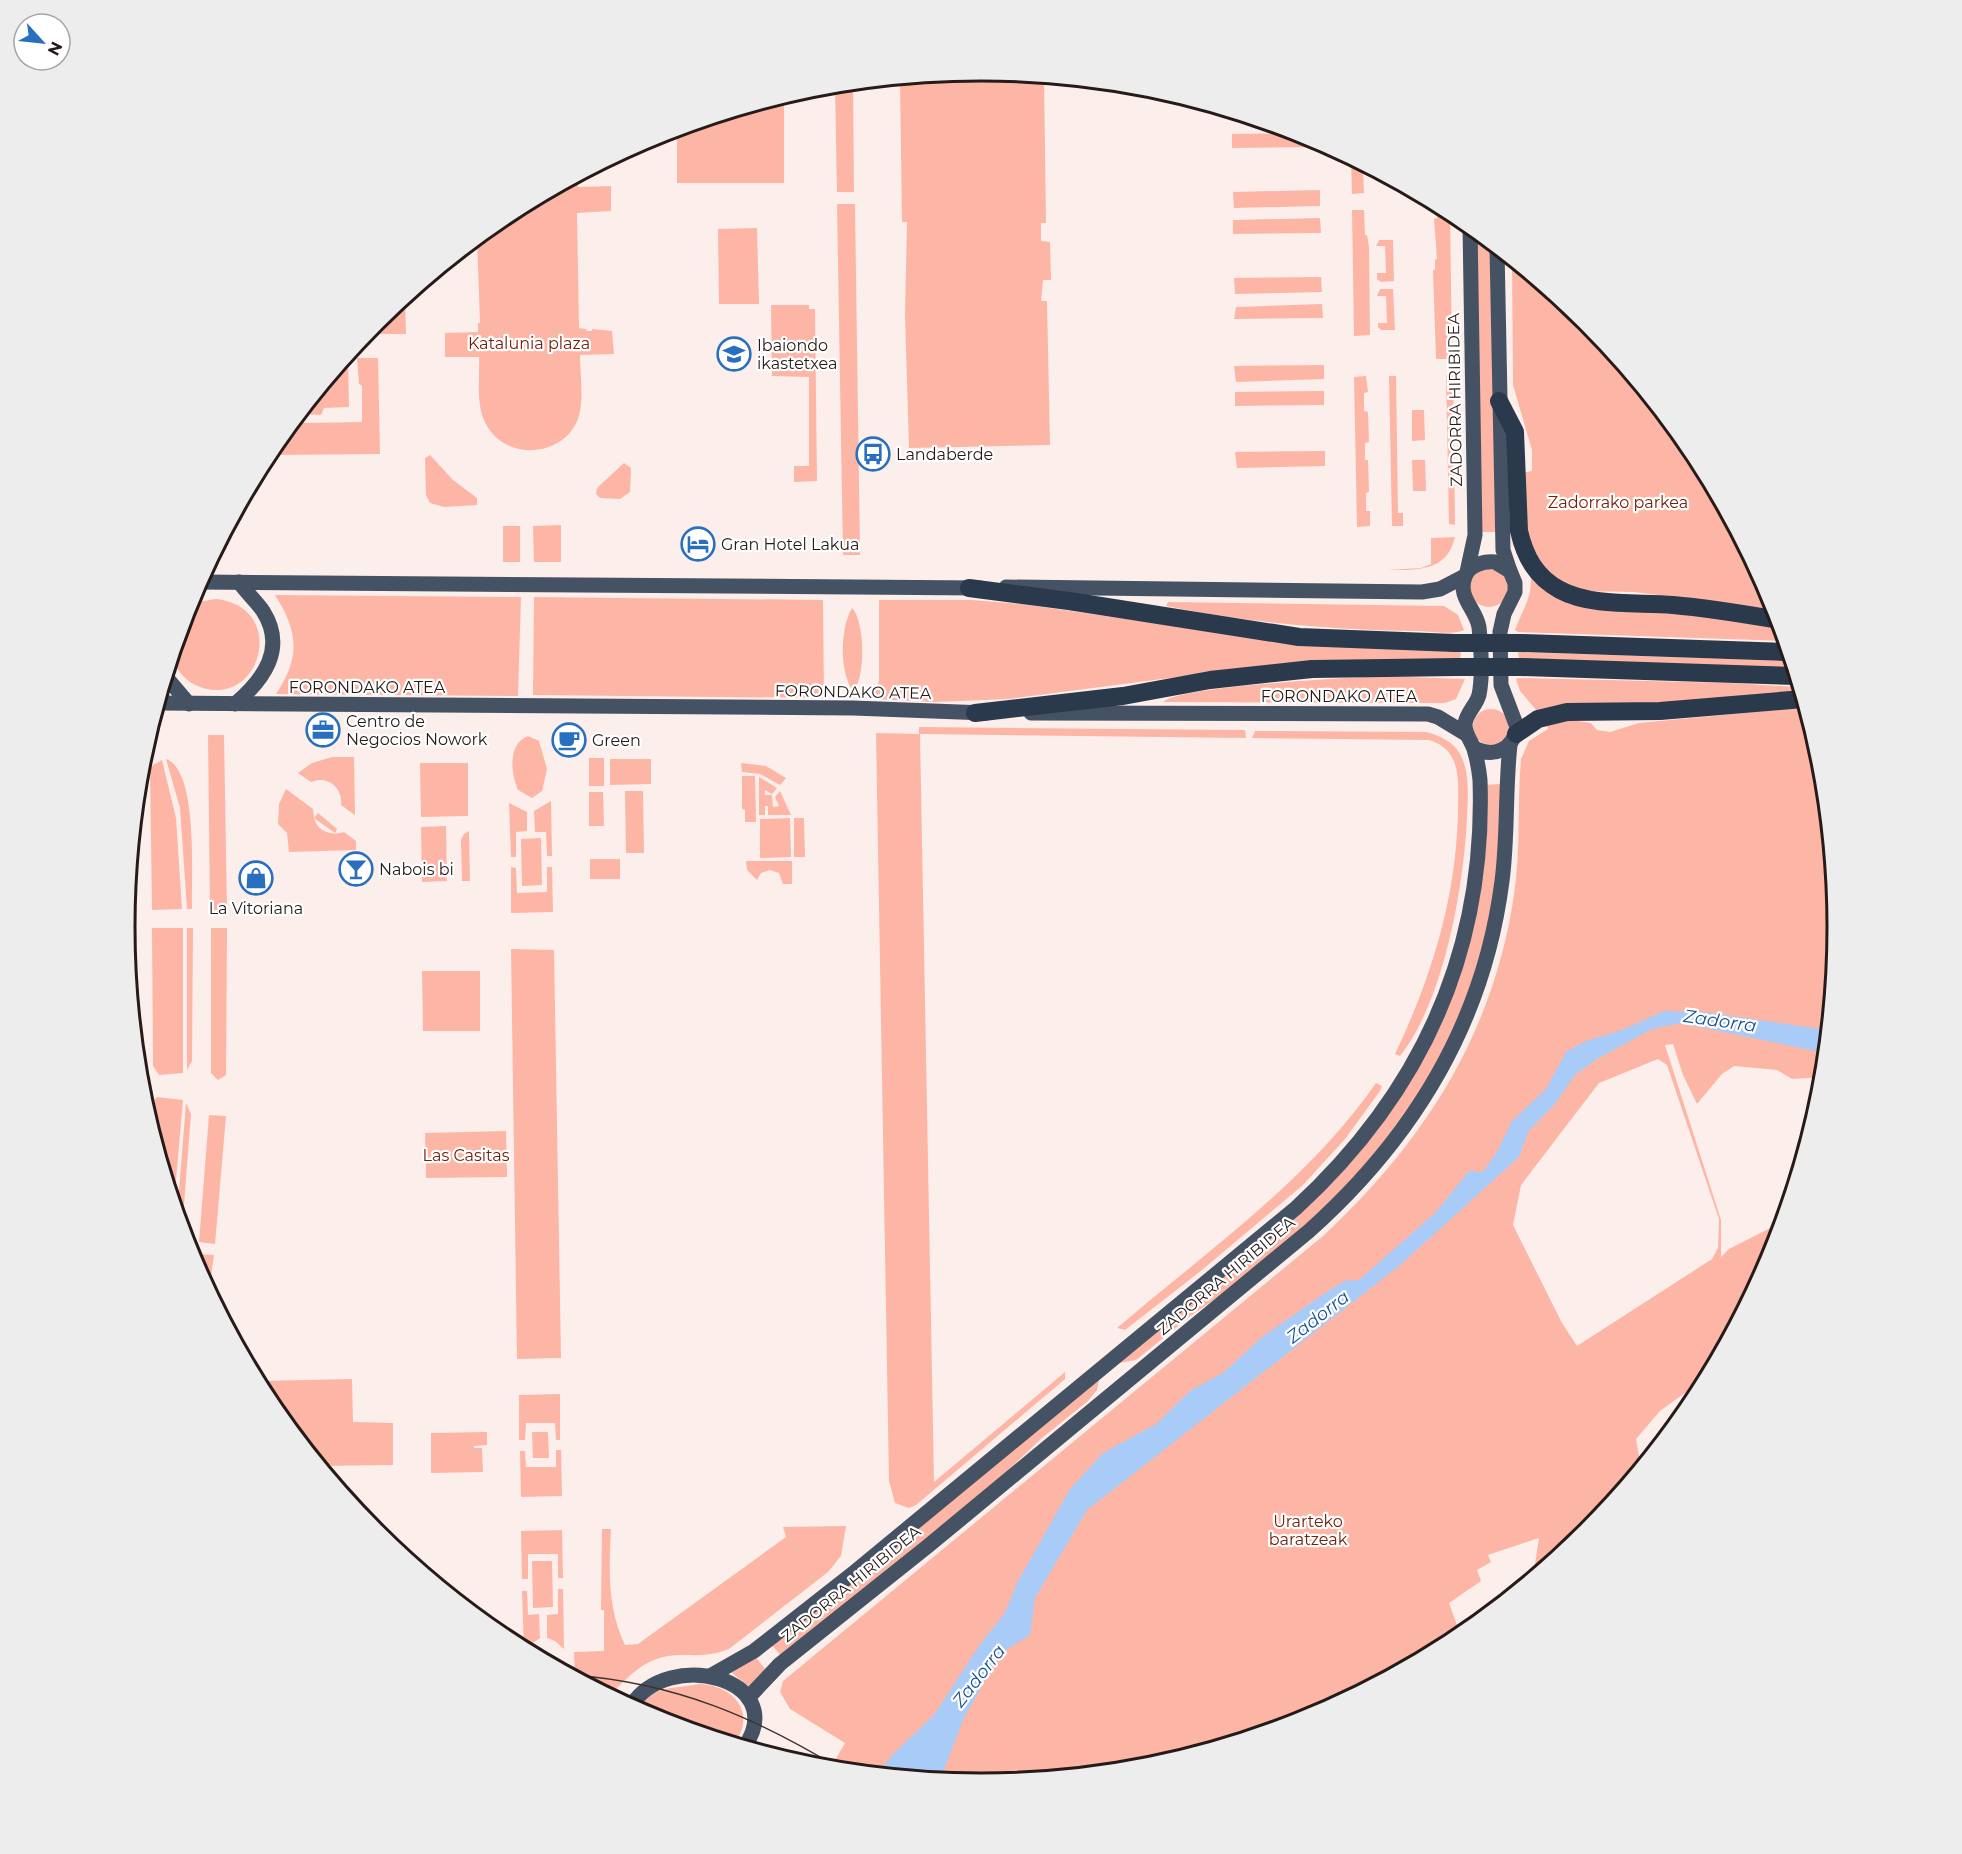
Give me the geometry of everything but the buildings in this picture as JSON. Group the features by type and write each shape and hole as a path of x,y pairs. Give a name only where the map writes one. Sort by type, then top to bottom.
{"highway":[{"path":"1499,401 1515,432 1519,531 1522,546 1533,567 1551,584 1562,591 1591,599 1695,607 1769,618"},
{"path":"969,588 1069,601 1299,637 1781,652"},
{"path":"975,713 1123,696 1210,680 1303,670 1521,667 1788,676"},
{"path":"1513,740 1538,719 1567,712 1660,711 1795,700"}],"main road":[{"name":"ZADORRA HIRIBIDEA","path":"1466,574 1475,535 1470,238"},
{"path":"1497,257 1503,550 1510,571"},
{"path":"209,582 969,588 1092,586 1422,592 1440,589 1466,574 1475,565 1488,561 1502,565 1510,571"},
{"name":"ZADORRA HIRIBIDEA","path":"636,1699 657,1682 673,1677 710,1676 732,1683 748,1698 780,1664 928,1546 1302,1237 1342,1201 1398,1138 1445,1062 1482,971 1494,928 1502,881 1516,720 1503,694 1501,678 1501,622 1515,592 1515,583 1510,571"},
{"path":"1466,574 1464,595 1478,621 1480,667 1478,696 1466,720 1470,740 1492,753 1513,740"},
{"name":"FORONDAKO ATEA","path":"235,704 253,689 266,671 271,660 273,643 270,623 264,612 239,582"},
{"path":"171,683 189,704"},
{"name":"FORONDAKO ATEA","path":"165,703 853,708 975,713 1428,714 1438,717 1470,740"},
{"name":"ZADORRA HIRIBIDEA","path":"710,1676 754,1650 860,1568 1296,1208 1354,1150 1383,1114 1420,1052 1437,1017 1457,962 1470,910 1477,863 1480,780 1470,740"},
{"path":"748,1698 754,1727 748,1740"}],"green space":[{"path":"981,81 1044,84 1046,223 1041,223 1041,241 1050,242 1051,280 1043,280 1041,301 1047,301 1050,445 909,448 905,315 907,222 902,222 900,85"},
{"path":"853,91 854,192 837,192 835,94"},
{"path":"784,105 784,183 677,183 677,138"},
{"path":"1273,133 1310,147 1232,148 1232,134"},
{"path":"1351,166 1363,172 1364,193 1352,194"},
{"name":"Katalunia plaza","path":"578,183 578,187 611,186 611,211 577,213 579,328 587,331 592,331 592,329 612,331 614,354 580,355 579,416 572,430 562,440 550,447 536,450 522,449 496,438 487,426 479,401 479,357 445,357 445,333 478,332 478,323 480,323 477,248 511,224"},
{"path":"1320,190 1320,206 1234,208 1233,192"},
{"path":"837,204 855,204 860,555 843,555"},
{"path":"1352,210 1364,210 1365,235 1367,235 1369,247 1370,335 1354,336"},
{"path":"1437,215 1450,223 1452,359 1436,359 1433,270 1435,270 1437,259 1434,219 1437,218"},
{"path":"1320,218 1321,233 1233,234 1233,220"},
{"path":"757,228 759,304 719,304 718,229"},
{"path":"1379,240 1393,240 1394,281 1381,282 1377,279 1377,273 1386,273 1385,246 1376,246"},
{"path":"1475,241 1492,253 1497,532 1480,532"},
{"name":"Zadorrako parkea","path":"1512,269 1579,329 1617,369 1652,412 1714,504 1740,553 1765,609 1634,592 1578,591 1565,586 1538,564 1524,531 1522,473 1532,471 1532,450 1513,385"},
{"path":"1321,277 1322,292 1235,294 1234,278"},
{"path":"1380,289 1393,289 1395,330 1381,330 1378,327 1378,323 1387,323 1386,296 1377,296"},
{"path":"1322,304 1323,318 1234,319 1236,307"},
{"path":"771,305 809,305 809,309 815,309 817,481 794,482 794,466 809,466 809,377 772,376"},
{"path":"405,308 406,334 378,334"},
{"path":"357,358 378,358 380,454 279,455 303,422 362,422 362,386 359,384"},
{"path":"1324,365 1324,379 1236,382 1234,366"},
{"path":"348,366 349,407 324,408 321,415 308,414"},
{"path":"1446,375 1453,375 1455,525 1449,524"},
{"path":"1366,376 1368,392 1364,393 1364,411 1368,412 1369,442 1365,443 1365,460 1368,460 1369,492 1366,493 1366,511 1370,511 1370,526 1357,527 1354,377"},
{"path":"1389,376 1396,376 1398,513 1403,513 1403,526 1392,526"},
{"path":"1324,391 1324,405 1235,406 1235,392"},
{"path":"1412,410 1424,410 1425,440 1412,441"},
{"path":"1325,451 1325,466 1237,468 1235,452"},
{"path":"430,455 453,480 477,498 477,505 444,507 430,503 426,495 425,458"},
{"path":"1412,460 1425,460 1426,491 1413,491"},
{"path":"624,463 631,468 630,492 620,499 600,498 596,494 597,488"},
{"path":"561,525 561,562 534,562 533,526"},
{"path":"503,526 520,526 520,562 503,562"},
{"path":"1455,537 1451,548 1438,563 1420,569 1387,570 1421,568 1431,564 1431,538"},
{"path":"1489,569 1502,575 1508,588 1502,601 1489,607 1476,601 1470,588 1476,575"},
{"path":"1531,577 1545,590 1771,624 1777,641 1518,632 1515,630 1531,585"},
{"path":"275,595 521,597 518,696 276,694 290,668 294,644 288,620"},
{"path":"534,597 823,600 824,698 533,695"},
{"path":"216,599 239,606 253,619 259,636 258,654 251,671 238,684 221,690 200,687 190,682 179,672 177,666 200,602"},
{"path":"879,600 972,600 1022,604 1313,646 1461,651 1460,660 1277,664 1009,699 935,702 871,699 879,681"},
{"path":"1168,602 1444,606 1458,615 1464,630 1443,633 1292,624 1197,612 1166,606"},
{"path":"852,608 859,625 862,649 860,674 853,691 848,683 843,662 843,638"},
{"path":"1518,652 1784,661 1786,668 1519,659"},
{"path":"1382,676 1465,679 1456,699 1445,703 1163,702 1176,696 1231,687"},
{"path":"1516,679 1730,683 1792,687 1794,695 1538,712 1520,691"},
{"name":"Urarteko baratzeak","path":"1798,708 1811,762 1820,817 1825,872 1827,927 1825,982 1813,1078 1792,1079 1777,1070 1734,1066 1722,1074 1697,1104 1683,1075 1673,1044 1665,1045 1721,1220 1721,1257 1729,1249 1772,1227 1740,1301 1714,1350 1688,1391 1660,1411 1636,1439 1639,1458 1579,1525 1535,1567 1539,1538 1488,1555 1491,1562 1477,1570 1481,1581 1449,1603 1457,1626 1404,1660 1305,1709 1200,1744 1146,1757 1091,1766 981,1773 926,1771 835,1760 845,1743 790,1709 780,1692 783,1681 1323,1236 1392,1163 1422,1124 1448,1083 1471,1040 1490,994 1504,946 1514,895 1521,759 1529,741 1548,729 1546,723 1564,719 1591,723 1597,730 1610,732 1639,723","holes":["1658,1059 1667,1065 1719,1219 1718,1248 1712,1259 1577,1346 1562,1323 1513,1225 1521,1185 1599,1083"]},
{"path":"1491,709 1504,714 1509,727 1504,740 1491,745 1478,740 1473,727 1478,714"},
{"path":"919,727 1245,730 1246,738 920,734 934,1482 1065,1372 1065,1379 916,1505 909,1508 895,1503 889,1481 876,733 919,734"},
{"path":"1255,731 1426,732 1450,742 1460,754 1468,785 1465,845 1456,908 1449,942 1429,1005 1400,1056 1395,1054 1431,966 1453,876 1458,779 1453,760 1448,751 1429,740 1252,738"},
{"path":"208,735 224,735 227,910 210,910"},
{"path":"528,736 539,741 547,769 542,791 532,798 518,790 512,760 521,740"},
{"path":"332,757 354,757 355,815 341,805 339,793 333,784 323,780 311,782 298,773 312,763"},
{"path":"589,758 604,758 604,786 589,786"},
{"path":"166,759 177,767 184,783 188,804 192,852 192,909 187,909 180,808"},
{"path":"610,759 651,759 651,784 610,785"},
{"path":"162,760 176,818 182,909 152,910 150,771 153,765"},
{"path":"420,763 468,763 468,816 421,817"},
{"path":"741,763 766,766 786,778 780,785 760,774 742,772"},
{"path":"742,776 755,776 756,822 745,822 745,810 742,809"},
{"path":"759,777 777,788 772,794 765,790 765,795 772,795 773,807 779,806 775,797 780,791 791,815 768,815 768,806 765,806 765,815 759,815"},
{"path":"1500,784 1501,830 1492,913 1464,1007 1430,1079 1353,1183 1254,1272 1192,1315 1136,1360 1119,1363 1336,1177 1452,993 1484,785"},
{"path":"286,789 313,809 316,823 322,830 330,833 344,832 356,841 356,850 289,852 287,833 278,824 279,804"},
{"path":"625,791 643,791 644,853 626,853"},
{"path":"589,792 603,792 604,826 589,826"},
{"path":"551,801 552,856 547,856 546,832 535,832 534,811"},
{"path":"509,803 527,812 527,831 516,832 516,857 511,857"},
{"path":"318,813 337,829 335,833 314,818"},
{"path":"790,818 791,857 760,858 760,819"},
{"path":"794,818 804,818 805,857 794,857"},
{"path":"446,826 447,881 422,882 421,827"},
{"path":"469,831 470,881 462,881 461,840"},
{"path":"541,838 542,885 522,886 521,839"},
{"path":"590,859 620,859 620,879 590,879"},
{"path":"746,861 792,861 792,884 783,884 779,873 770,870 761,873 757,880 747,870"},
{"path":"511,867 516,868 517,893 547,892 547,867 552,867 553,912 511,913"},
{"path":"152,928 183,928 183,1073 159,1075 153,1066"},
{"path":"187,928 193,928 192,1061 187,1070"},
{"path":"211,928 227,928 226,1075 218,1080 211,1073"},
{"path":"511,949 554,950 561,1358 517,1359"},
{"path":"422,971 480,971 480,1031 423,1031"},
{"path":"1376,1083 1382,1086 1380,1091 1345,1139 1303,1185 1202,1270 1125,1330 1117,1328 1288,1183 1320,1152"},
{"path":"157,1097 183,1100 176,1184 164,1146 153,1101"},
{"path":"186,1103 191,1114 184,1209 179,1195"},
{"path":"209,1115 226,1116 215,1244 199,1242"},
{"name":"Las Casitas","path":"506,1131 507,1177 426,1178 425,1133"},
{"path":"200,1254 214,1255 211,1277"},
{"path":"352,1379 353,1422 393,1423 393,1465 329,1466 268,1381"},
{"path":"1099,1380 1097,1390 1088,1401 1042,1438 982,1495 782,1657 771,1644"},
{"path":"560,1394 560,1440 556,1440 555,1423 526,1423 525,1440 519,1440 519,1395"},
{"path":"487,1432 487,1445 474,1446 474,1448 482,1448 483,1472 431,1473 431,1433"},
{"path":"532,1432 548,1432 549,1458 533,1458"},
{"path":"556,1450 561,1450 562,1496 521,1497 520,1451 525,1451 526,1467 556,1467"},
{"path":"846,1526 841,1556 828,1572 729,1649 712,1654 659,1658 636,1671 615,1690 575,1669 574,1652 604,1651 604,1610 601,1610 602,1529 611,1529 610,1588 615,1617 625,1645 638,1644 786,1537 783,1527"},
{"path":"562,1530 563,1578 558,1578 558,1554 528,1554 528,1579 522,1579 521,1531"},
{"path":"532,1561 552,1561 553,1607 533,1608"},
{"path":"558,1589 563,1589 564,1649 555,1641 547,1638 547,1615 558,1614"},
{"path":"522,1591 527,1591 528,1615 539,1614 540,1638 532,1643 524,1638"},
{"path":"755,1656 766,1670 750,1688 731,1672"},
{"path":"699,1684 722,1689 731,1695 738,1702 742,1711 743,1721 738,1737 643,1702 656,1692"}],"water":[{"name":"Zadorra","path":"1664,1011 1704,1012 1821,1029 1818,1051 1681,1023 1652,1029 1597,1059 1575,1075 1555,1104 1528,1132 1519,1157 1399,1266 1087,1510 1035,1598 1030,1635 1000,1654 963,1720 943,1772 883,1767 894,1753 934,1715 981,1643 1005,1613 1017,1583 1070,1489 1103,1453 1156,1424 1191,1390 1223,1373 1262,1337 1319,1297 1344,1281 1359,1280 1435,1213 1469,1171 1483,1172 1498,1150 1512,1121 1546,1089 1566,1052 1586,1041 1622,1030"}],"tram line":[{"path":"590,1677 646,1686 714,1706 778,1734 822,1758"}],"place":[{"name":"Ibaiondo ikastetxea","path":"734,354"},
{"name":"Landaberde","path":"873,454"},
{"name":"Gran Hotel Lakua","path":"698,544"},
{"name":"Centro de Negocios Nowork","path":"323,730"},
{"name":"Green","path":"569,740"},
{"name":"Nabois bi","path":"356,869"},
{"name":"La Vitoriana","path":"256,878"}]}
